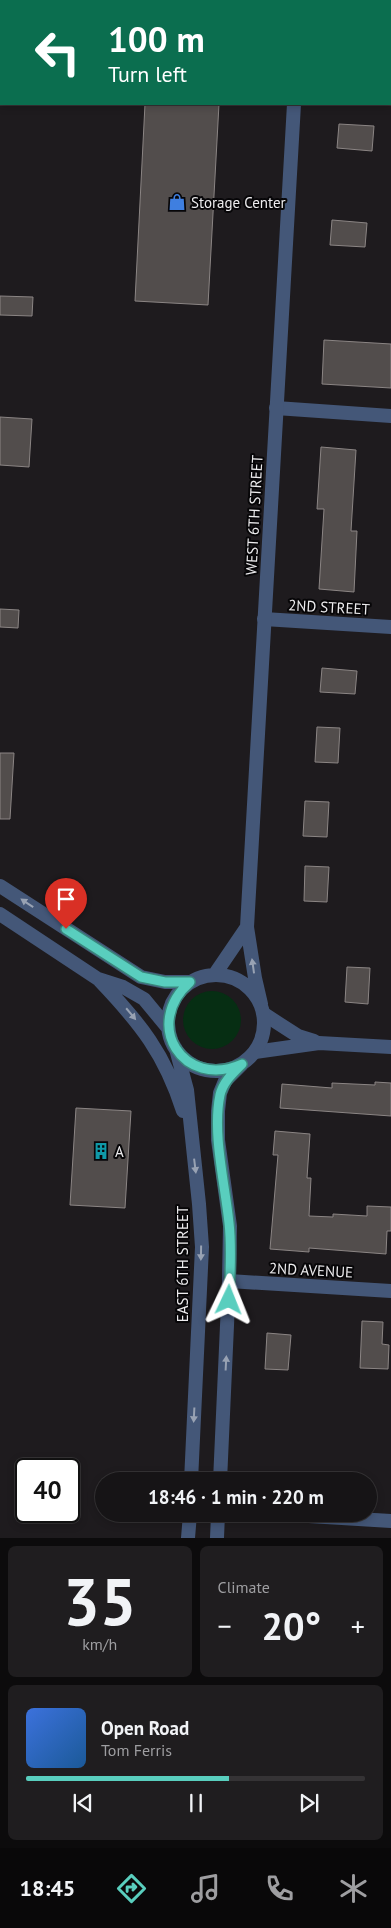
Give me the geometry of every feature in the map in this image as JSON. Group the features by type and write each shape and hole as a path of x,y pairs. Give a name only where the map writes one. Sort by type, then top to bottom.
{"street":[{"name":"WEST 6TH STREET","path":"263,1009 255,978 247,927 294,105"},
{"path":"276,408 391,416"},
{"name":"2ND STREET","path":"264,619 391,627"},
{"path":"0,886 141,977 165,982 190,982"},
{"path":"0,914 98,978 123,987 144,999 168,1028 176,1049 194,1066 218,1071 242,1064"},
{"path":"215,974 247,927"},
{"path":"168,1028 168,1014 180,991 190,982 202,976 215,974 229,975 243,981 254,991 263,1009 265,1027 262,1040 255,1052 226,1081 220,1093 218,1111 218,1140 230,1226 230,1281 220,1472"},
{"path":"98,978 149,1036 161,1055 178,1093 191,1136"},
{"path":"263,1009 298,1036 319,1043"},
{"path":"255,1052 319,1043 391,1047"},
{"name":"EAST 6TH STREET","path":"176,1049 187,1090 200,1204 202,1247 191,1472"},
{"name":"2ND AVENUE","path":"230,1281 391,1291"},
{"path":"377,1520 391,1521"},
{"path":"188,1538 189,1522"},
{"path":"217,1538 218,1522"}],"green space":[{"path":"212,991 223,993 236,1004 241,1020 239,1031 228,1044 212,1049 201,1047 188,1036 183,1020 185,1009 196,996"}],"building":[{"name":"Storage Center","path":"145,105 219,105 208,305 135,301"},
{"path":"339,124 374,126 372,151 337,148"},
{"path":"332,220 367,223 365,247 330,245"},
{"path":"0,296 33,297 32,316 0,315"},
{"path":"324,340 391,344 391,388 322,384"},
{"path":"0,417 32,419 29,467 0,465"},
{"path":"321,447 356,450 351,531 357,531 354,592 319,589 324,509 317,509"},
{"path":"0,609 19,610 18,628 0,627"},
{"path":"322,668 357,671 355,694 320,692"},
{"path":"317,727 340,728 338,763 315,762"},
{"path":"0,753 14,753 10,819 0,819"},
{"path":"305,801 329,802 327,837 303,836"},
{"path":"305,866 329,867 327,902 304,901"},
{"path":"347,967 370,968 368,1004 345,1002"},
{"path":"375,1082 391,1083 391,1116 280,1108 282,1084 332,1088 332,1083 375,1085"},
{"name":"A","path":"76,1108 131,1111 125,1208 70,1205"},
{"path":"275,1131 310,1134 307,1178 311,1178 309,1216 333,1217 333,1214 367,1216 367,1206 391,1207 391,1231 387,1231 386,1254 309,1248 309,1252 270,1249 278,1155 273,1155"},
{"path":"362,1321 383,1322 382,1344 389,1345 388,1369 360,1368"},
{"path":"267,1333 291,1335 288,1370 265,1369"}],"place":[{"name":"Storage Center","path":"177,202"},
{"name":"A","path":"101,1151"}],"route":[{"path":"66,929 141,977 165,982 190,982 180,991 168,1014 170,1039 176,1049 194,1066 206,1070 230,1069 242,1064 226,1081 220,1093 218,1111 218,1140 230,1226 229,1300"}]}
